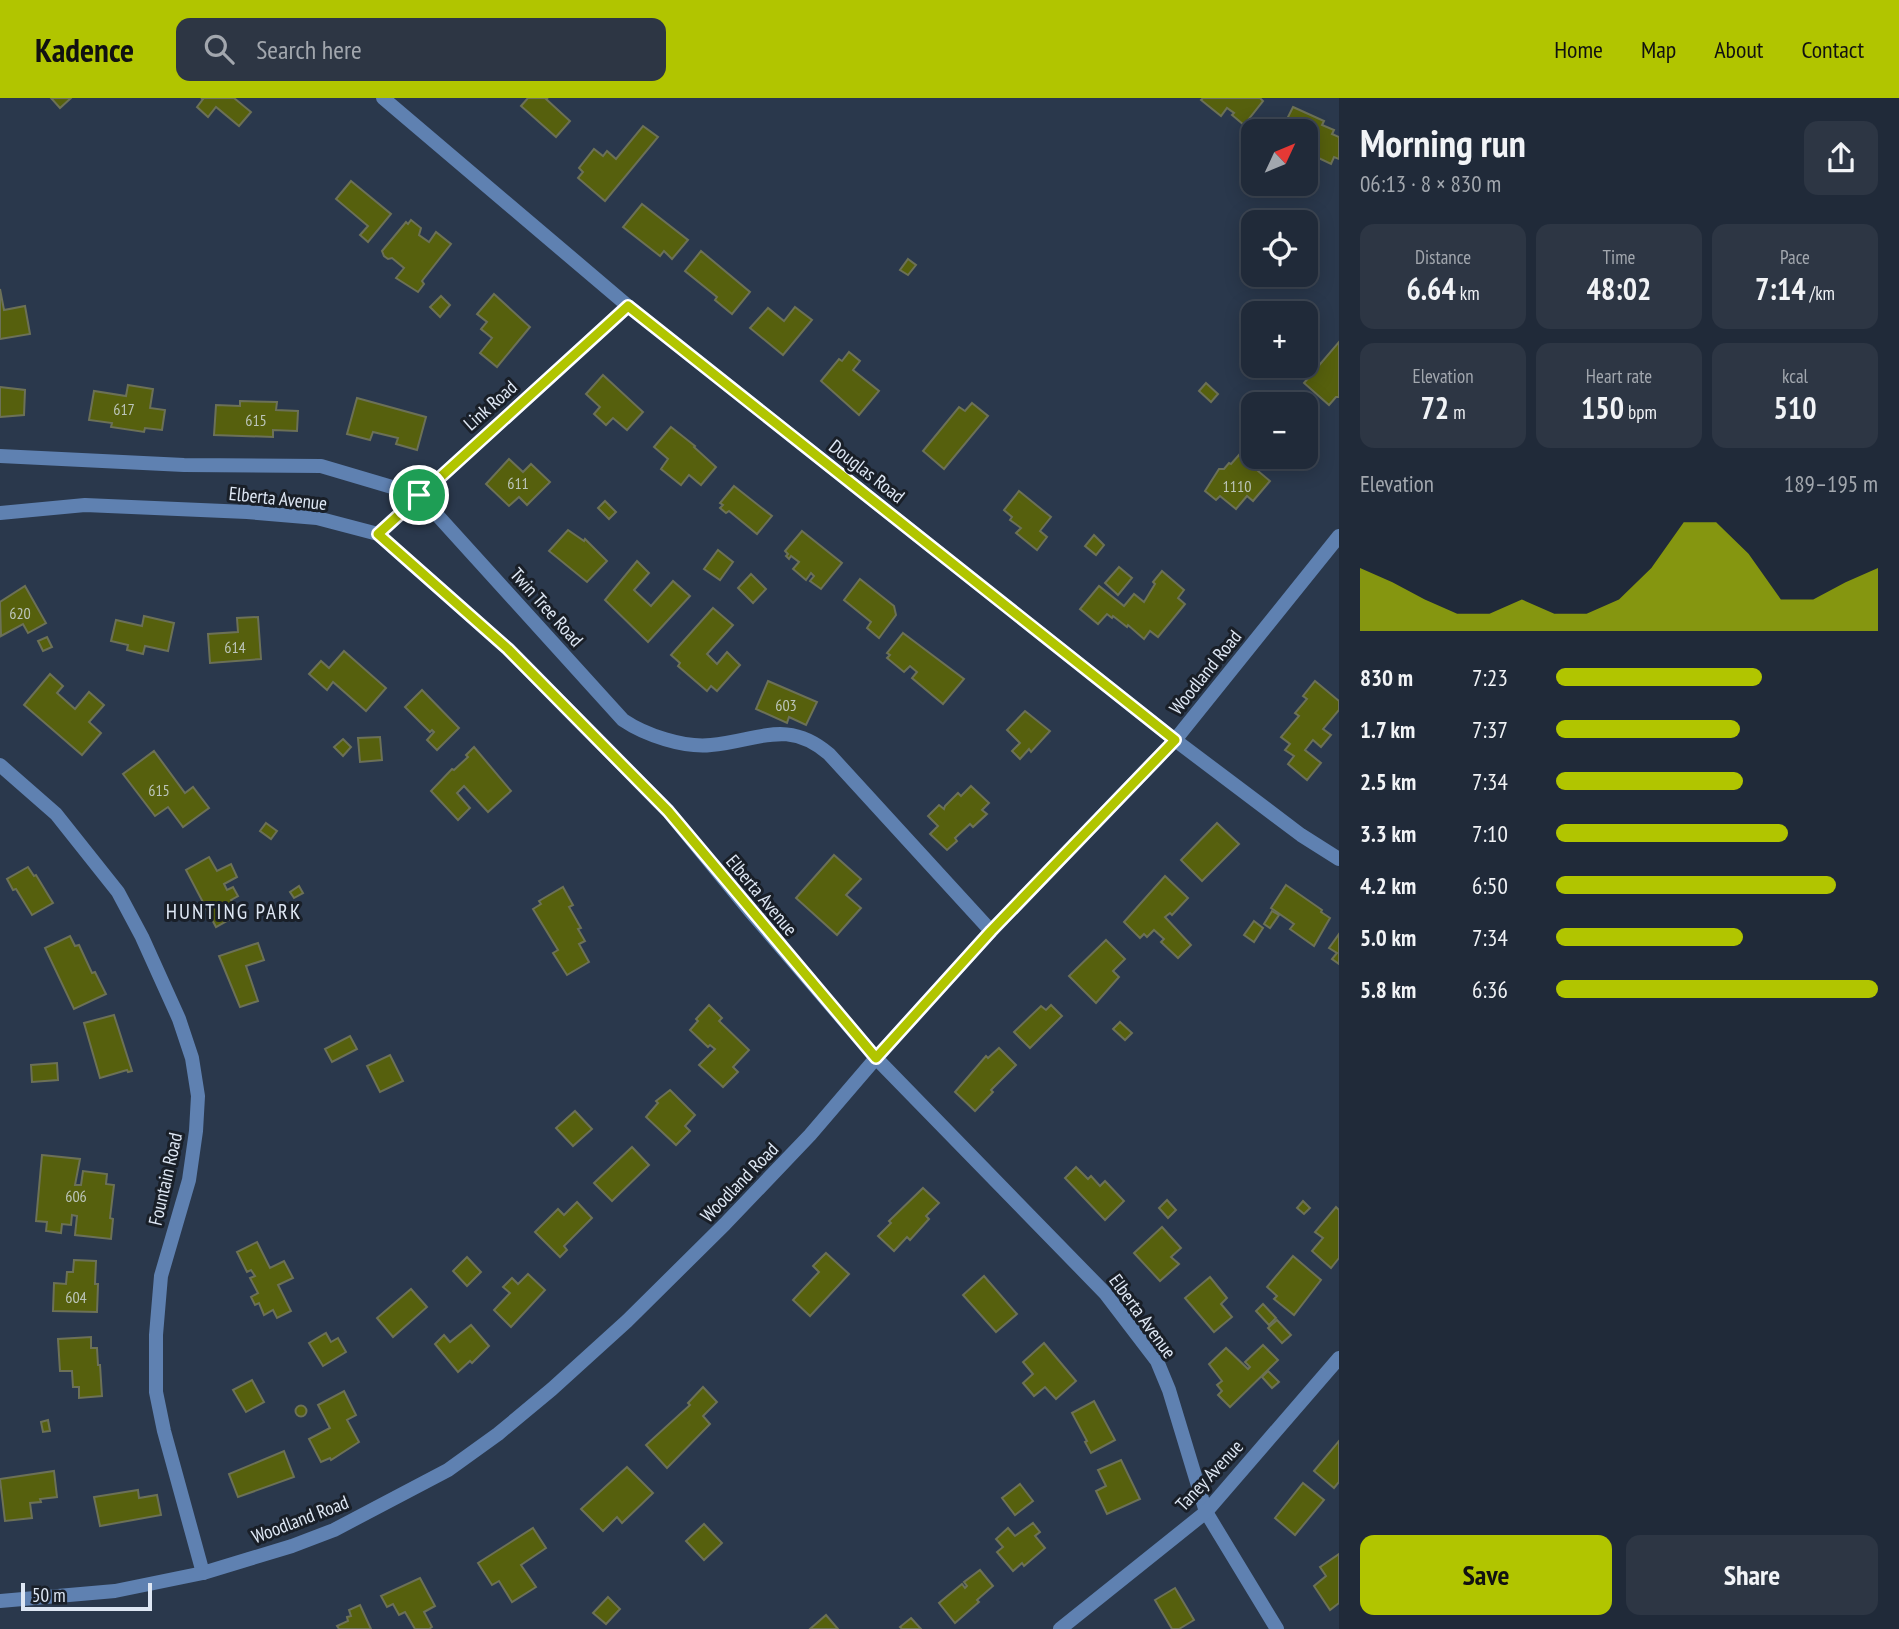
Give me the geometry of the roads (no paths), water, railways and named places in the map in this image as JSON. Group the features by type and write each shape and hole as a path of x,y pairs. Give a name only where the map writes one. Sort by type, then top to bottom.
{"street":[{"name":"Douglas Road","path":"383,98 628,306 1175,740 1301,835 1339,859"},
{"name":"Link Road","path":"378,534 628,306"},
{"path":"0,456 184,465 321,466 419,495"},
{"name":"Twin Tree Road","path":"419,495 623,720 640,732 692,745 710,746 765,734 794,734 815,742 991,931"},
{"name":"Elberta Avenue","path":"0,513 85,505 247,512 317,518 378,534 508,649 668,811 876,1058 1105,1293 1157,1362 1169,1391 1206,1511 1277,1629"},
{"name":"Woodland Road","path":"0,1601 115,1591 203,1573 292,1546 334,1530 448,1470 498,1434 627,1321 810,1135 991,931 1175,740 1339,536"},
{"name":"Fountain Road","path":"0,765 56,814 118,892 179,1018 192,1058 198,1096 196,1131 189,1180 161,1276 156,1335 156,1392 203,1573"},
{"name":"Taney Avenue","path":"1060,1629 1206,1511 1339,1358"}],"district":[{"name":"HUNTING PARK","path":"234,912"}]}
